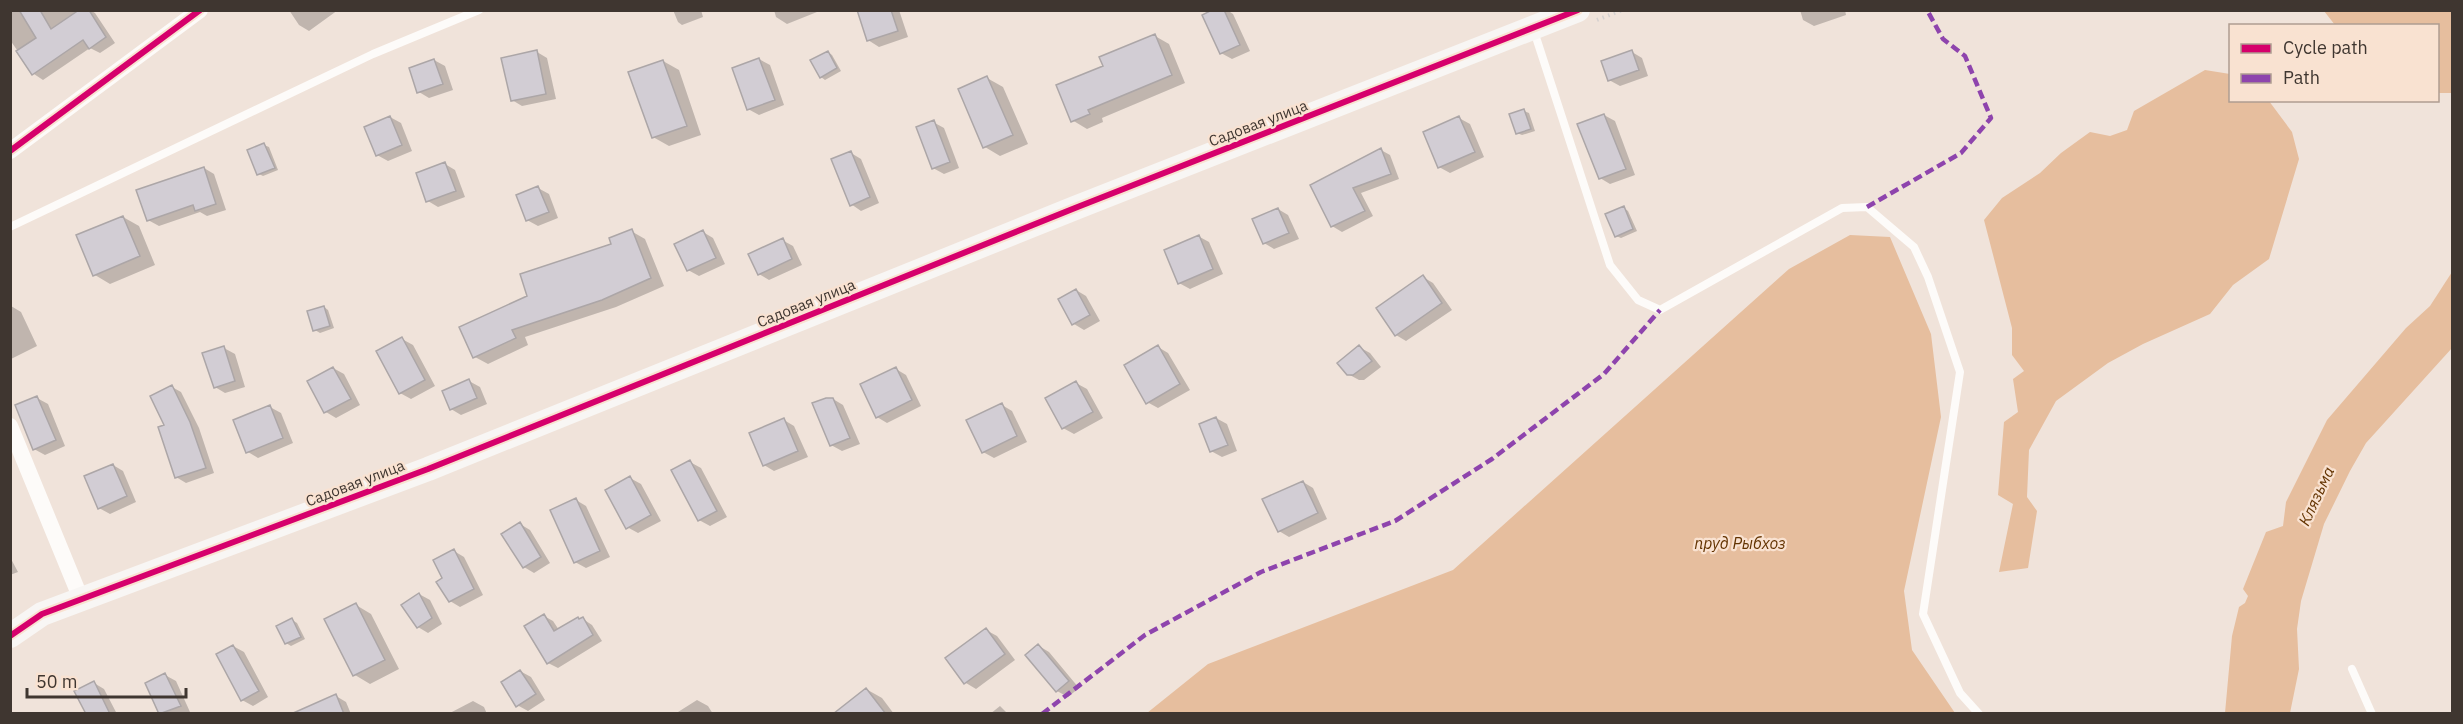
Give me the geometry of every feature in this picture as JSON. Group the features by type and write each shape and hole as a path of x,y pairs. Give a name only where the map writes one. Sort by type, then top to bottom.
{"street":[{"path":"10,151 200,10"},
{"name":"Садовая улица","path":"10,636 42,614 428,469 1075,208 1578,10"},
{"path":"10,426 81,599"}],"lane":[{"path":"10,227 372,54 479,10"},
{"path":"1533,28 1610,265 1638,300 1660,310 1842,208 1867,207 1914,247 1928,277 1960,372 1923,614 1960,693 1979,714"},
{"path":"2352,669 2372,714"}],"water":[{"path":"2324,11 2452,11 2452,93 2439,93 2439,24 2334,24"},
{"path":"2205,70 2229,74 2229,102 2270,102 2292,132 2299,159 2269,259 2233,285 2210,314 2143,344 2108,363 2056,401 2029,450 2027,497 2037,511 2028,568 1999,572 2013,504 1998,495 2004,422 2018,412 2013,379 2024,371 2012,355 2012,328 1984,220 2002,198 2040,173 2061,153 2090,132 2110,136 2127,130 2134,111"},
{"name":"пруд Рыбхоз","path":"1850,235 1890,237 1931,334 1941,417 1904,591 1912,650 1955,713 1147,713 1208,664 1453,570 1789,269"},
{"name":"Клязьма","path":"2452,272 2452,348 2366,443 2324,524 2301,601 2297,629 2299,669 2290,713 2225,713 2232,636 2239,607 2245,603 2248,596 2243,589 2266,532 2283,526 2286,502 2327,420 2406,328 2430,306"}],"building":[{"path":"19,10 40,10 51,29 79,10 89,10 106,37 89,49 83,40 32,75 16,51 36,38"},
{"path":"857,10 891,10 898,31 867,41"},
{"path":"1212,10 1224,10 1240,45 1220,54 1202,15"},
{"path":"1155,34 1172,75 1088,110 1090,114 1071,122 1056,85 1103,66 1099,57"},
{"path":"537,50 546,94 511,101 501,58"},
{"path":"1632,50 1639,70 1608,81 1601,61"},
{"path":"828,51 837,68 820,78 810,60"},
{"path":"759,58 775,100 747,110 732,68"},
{"path":"434,59 443,84 417,93 409,68"},
{"path":"663,60 687,126 652,138 628,72"},
{"path":"987,76 1013,135 983,148 958,89"},
{"path":"1524,109 1531,129 1516,134 1509,114"},
{"path":"1604,114 1626,169 1599,179 1577,124"},
{"path":"390,116 402,145 376,156 364,127"},
{"path":"1459,116 1475,152 1438,168 1423,132"},
{"path":"934,120 950,162 932,169 916,127"},
{"path":"264,143 275,168 257,175 247,150"},
{"path":"1381,148 1391,174 1353,188 1365,211 1331,227 1310,185"},
{"path":"851,151 870,197 850,206 831,159"},
{"path":"445,162 456,191 426,202 416,173"},
{"path":"204,167 216,204 195,211 193,205 147,221 136,190"},
{"path":"538,186 549,212 526,221 516,195"},
{"path":"1624,206 1633,229 1615,237 1605,214"},
{"path":"1278,208 1289,233 1263,244 1252,219"},
{"path":"123,216 140,256 93,276 76,235"},
{"path":"632,229 651,278 602,300 512,330 516,338 473,358 459,327 527,296 520,274 611,244 609,238"},
{"path":"703,230 716,258 687,271 674,244"},
{"path":"1199,235 1213,269 1178,284 1164,250"},
{"path":"783,238 792,259 758,275 748,254"},
{"path":"1423,275 1442,303 1395,336 1376,308"},
{"path":"1076,289 1090,315 1072,325 1058,299"},
{"path":"324,306 330,326 313,331 307,311"},
{"path":"402,337 425,380 399,394 376,351"},
{"path":"1158,345 1180,384 1146,404 1124,365"},
{"path":"1359,345 1372,361 1353,375 1347,375 1337,363"},
{"path":"224,346 235,381 214,388 202,353"},
{"path":"333,367 351,399 324,413 307,381"},
{"path":"896,367 912,400 876,418 860,384"},
{"path":"469,379 477,398 450,410 442,391"},
{"path":"1076,381 1093,412 1062,429 1045,398"},
{"path":"172,385 190,422 206,468 175,478 158,427 164,425 150,396"},
{"path":"37,396 56,440 33,450 15,405"},
{"path":"833,398 850,438 830,446 812,403"},
{"path":"1002,403 1017,436 982,453 966,420"},
{"path":"270,405 283,438 246,453 233,420"},
{"path":"1216,417 1228,445 1210,452 1199,424"},
{"path":"784,418 798,451 763,466 749,433"},
{"path":"690,460 717,511 698,521 671,470"},
{"path":"113,464 127,496 98,509 84,476"},
{"path":"630,476 651,515 626,529 605,490"},
{"path":"1303,481 1318,513 1278,532 1262,499"},
{"path":"576,498 600,551 574,563 550,510"},
{"path":"520,522 541,557 523,568 501,534"},
{"path":"454,549 474,589 449,602 436,582 442,578 433,560"},
{"path":"419,593 432,618 417,628 401,605"},
{"path":"356,603 385,660 353,676 324,619"},
{"path":"544,614 554,631 578,617 579,619 583,617 593,635 547,664 524,626"},
{"path":"292,618 301,637 285,644 276,626"},
{"path":"986,628 1005,654 964,684 945,658"},
{"path":"1038,644 1069,681 1056,692 1025,655"},
{"path":"233,645 259,691 241,701 216,654"},
{"path":"520,670 536,694 516,707 501,682"},
{"path":"165,673 181,706 159,714 145,683"},
{"path":"94,681 110,714 86,714 74,691"},
{"path":"866,688 886,714 833,714"},
{"path":"336,694 344,714 291,714"}],"marked path":[{"path":"1867,207 1961,153 1991,118 1965,56 1943,39 1927,10"},
{"path":"1042,714 1145,635 1261,572 1395,521 1492,459 1604,374 1660,310"}],"cycle path":[{"path":"10,151 200,10"},
{"path":"10,636 42,614 428,469 1075,208 1578,10"}]}
